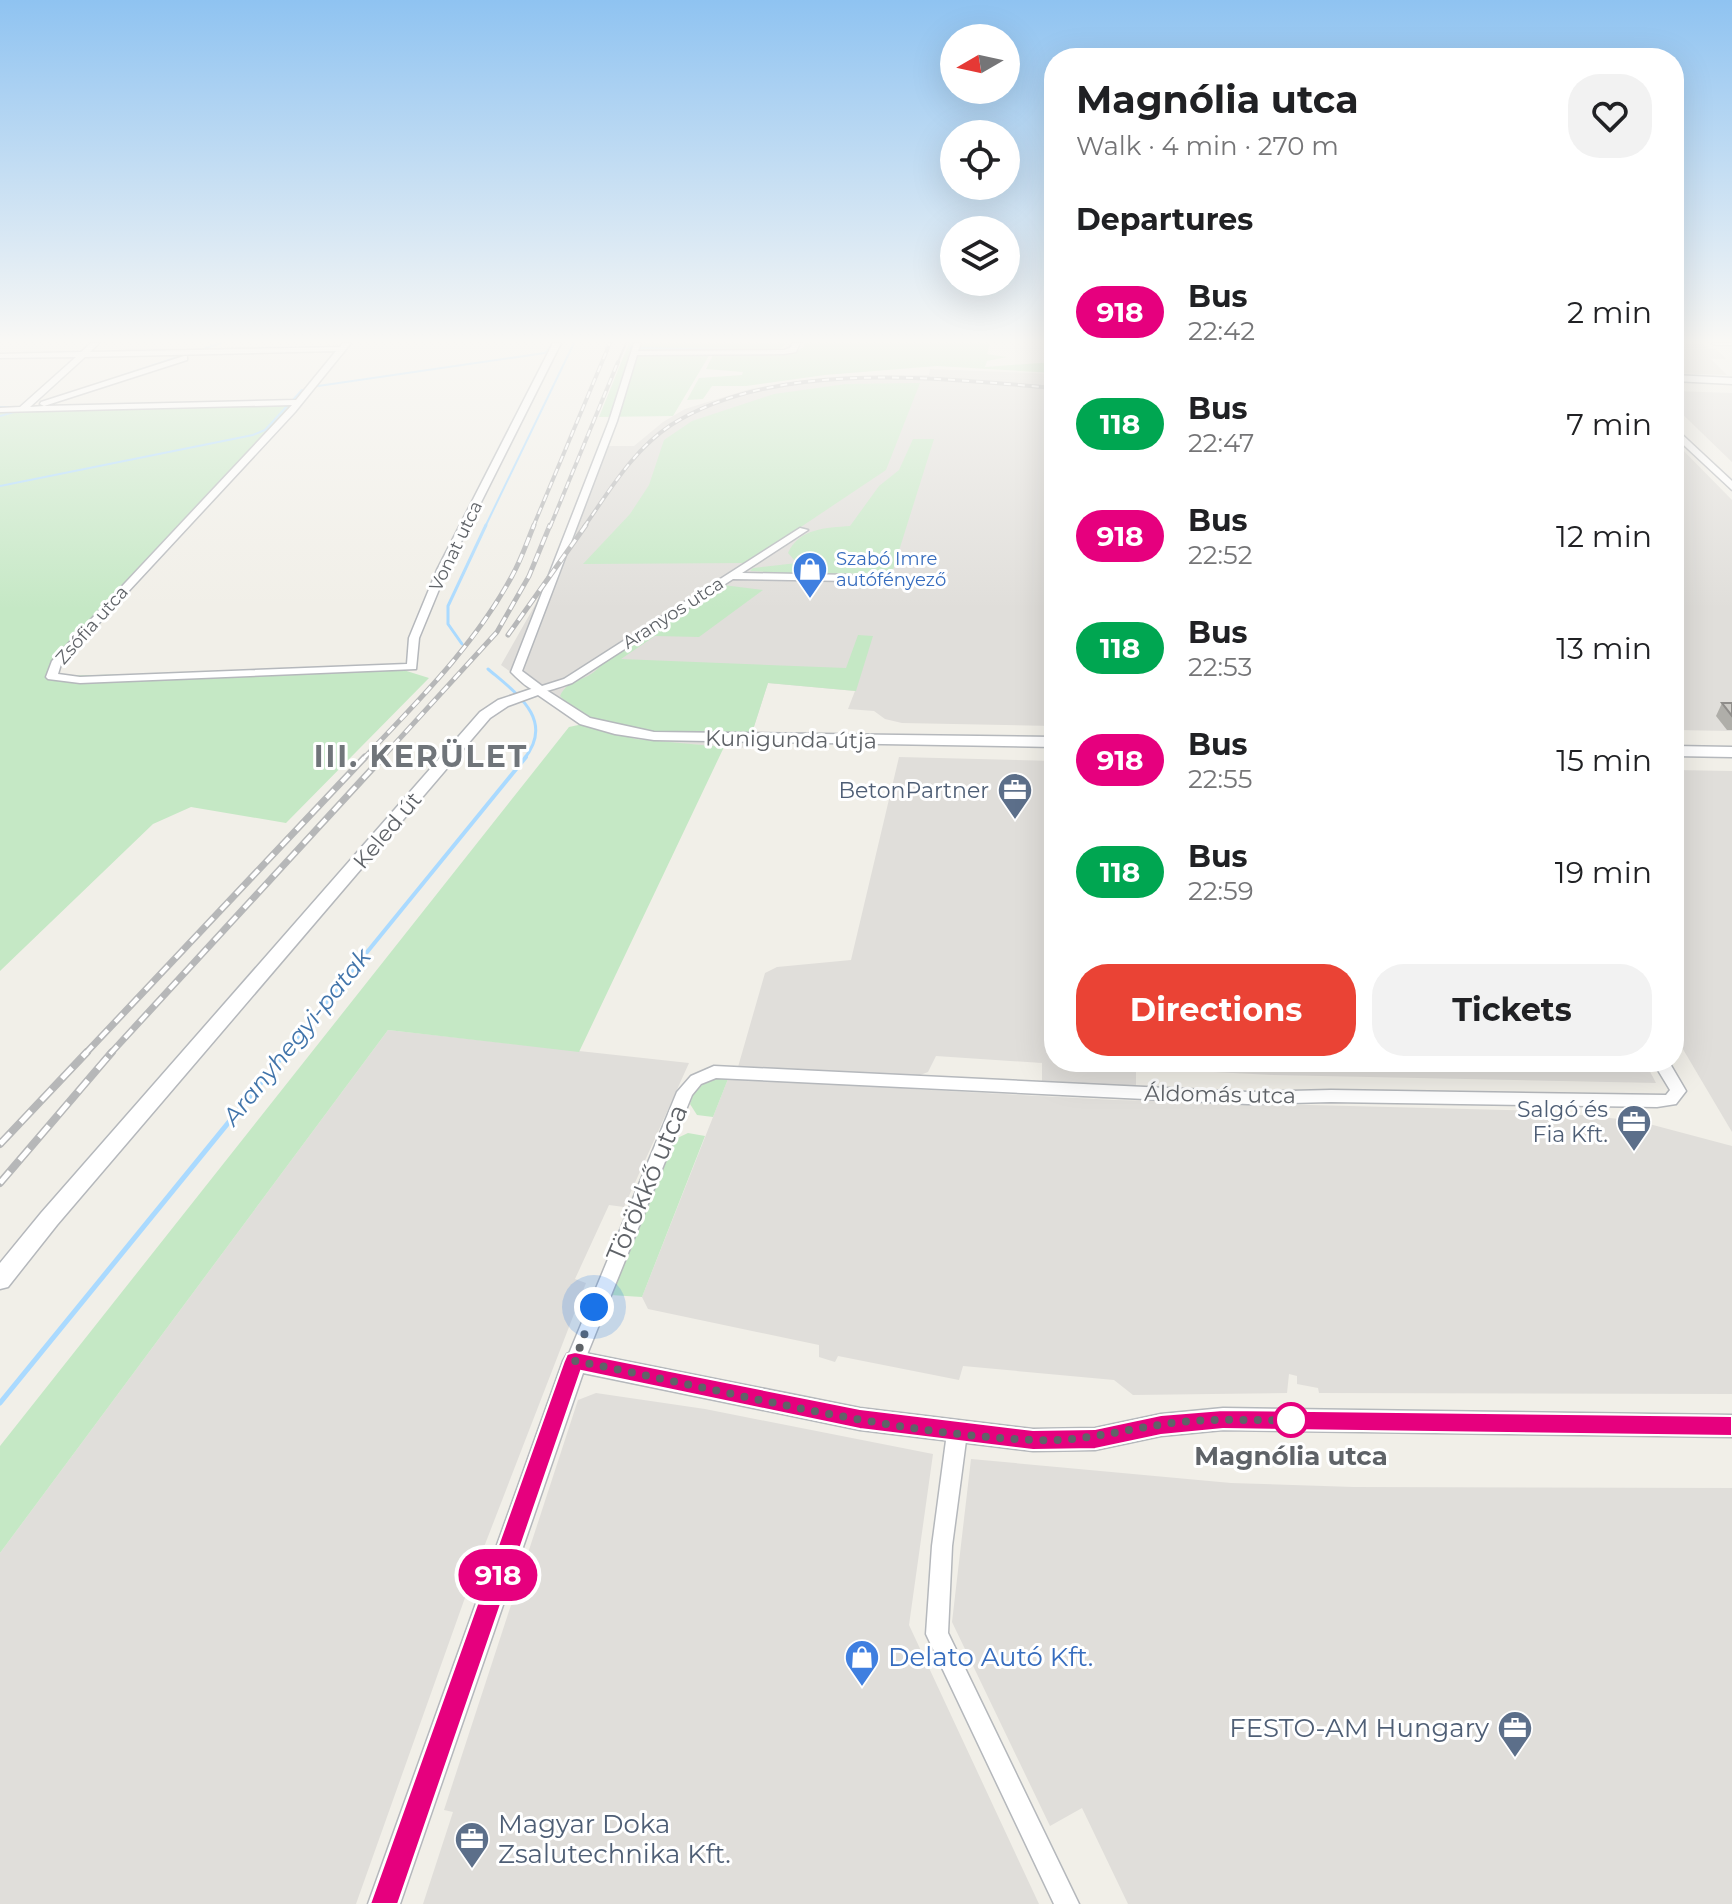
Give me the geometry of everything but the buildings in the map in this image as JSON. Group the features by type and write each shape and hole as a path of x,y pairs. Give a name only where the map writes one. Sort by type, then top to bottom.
{"street":[{"name":"Zsófia utca","path":"270,432 56,663 52,677 67,680 412,667"},
{"name":"Vonat utca","path":"412,667 414,638 442,570 512,432"},
{"path":"534,692 516,672 516,667 609,432"},
{"path":"1684,440 1732,487"},
{"name":"Aranyos utca","path":"534,692 568,681 803,530"},
{"path":"730,576 851,578"},
{"name":"Keled út","path":"0,1280 49,1219 365,857 461,741 485,715 504,703 534,692"},
{"name":"Kunigunda útja","path":"534,692 585,721 615,730 654,736 1044,742"},
{"path":"1684,751 1732,752"},
{"name":"Áldomás utca","path":"724,1072 1248,1098 1331,1096 1657,1101 1670,1100 1678,1091 1667,1072"},
{"name":"Törökkő utca","path":"384,1904 575,1361 685,1092 705,1075 724,1072"},
{"path":"575,1361 849,1417 957,1433 1033,1440 1077,1441 1182,1422 1223,1419 1732,1426"},
{"path":"957,1433 942,1546 937,1634 1067,1904"}],"shaded area":[{"path":"651,432 1044,432 1044,726 902,723 885,719 874,711 848,709 855,691 768,683 747,748 617,736 583,724 501,665 539,598 562,567 558,566 608,446 634,446"},
{"path":"1701,432 1732,432 1732,462"},
{"path":"1684,451 1732,500 1732,731 1684,730"},
{"path":"899,757 1044,761 1044,1072 1136,1072 1136,1086 1042,1081 1042,1063 936,1056 928,1072 915,1077 738,1067 765,973 777,967 851,960"},
{"path":"1684,770 1732,771 1732,1132 1684,1051"},
{"path":"388,1030 689,1063 624,1207 609,1205 575,1279 586,1283 472,1578 356,1904 0,1904 0,1553"},
{"path":"1214,1072 1650,1072 1656,1083"},
{"path":"735,1075 910,1086 911,1089 1115,1100 1544,1111 1638,1121 1732,1146 1732,1394 1319,1393 1318,1388 1297,1384 1297,1376 1289,1374 1287,1393 1133,1395 1114,1380 963,1366 959,1380 838,1356 835,1362 819,1357 819,1345 648,1309 642,1297 728,1079"},
{"path":"596,1393 705,1409 933,1454 909,1625 1039,1904 423,1904 453,1812 444,1810 578,1400"},
{"path":"971,1459 1231,1483 1354,1487 1732,1488 1732,1904 1128,1904 1082,1808 1050,1826 952,1622"}],"green space":[{"path":"0,432 271,432 53,676 397,668 429,678 286,823 191,807 153,824 0,971"},
{"path":"676,432 901,432 886,470 747,563 583,564 630,514 649,485 664,440"},
{"path":"913,439 934,439 892,573 824,574 822,567 806,567 806,574 750,571 753,568 797,563 788,553 806,534 850,526 879,486 899,470"},
{"path":"723,585 763,590 699,637 655,636 621,659 846,668 858,635 873,636 856,691 768,683 752,733 678,733 623,727 598,721 560,696 568,686 591,674 600,665"},
{"path":"583,724 636,739 724,747 579,1052 388,1030 0,1553 0,1446 569,727"},
{"path":"715,1076 727,1076 728,1079 713,1117 697,1115 690,1104 695,1090"},
{"path":"688,1133 705,1136 642,1297 610,1295 671,1141"}],"waterway":[{"path":"0,486 261,432"},
{"name":"Aranyhegyi-patak","path":"485,527 531,432"},
{"name":"Aranyhegyi-patak","path":"462,644 448,624 448,606 486,525"},
{"name":"Aranyhegyi-patak","path":"488,669 520,698 534,720 536,732 533,745 524,759"},
{"name":"Aranyhegyi-patak","path":"284,1054 526,757"},
{"name":"Aranyhegyi-patak","path":"0,1403 286,1052"}],"railway":[{"path":"533,527 573,432"},
{"path":"550,527 589,432"},
{"path":"584,527 623,472 661,432"},
{"path":"363,759 444,672 481,626 515,570 534,525"},
{"path":"381,759 497,632 529,576 550,525"},
{"path":"508,635 586,525"},
{"path":"85,1054 365,757"},
{"path":"110,1054 383,757"},
{"path":"0,1144 87,1052"},
{"path":"0,1183 112,1052"}],"bus line":[{"name":"918","path":"384,1904 508,1544 575,1361 860,1419 1033,1440 1077,1441 1161,1425 1223,1419 1732,1426"}],"place":[{"name":"Szabó Imre autófényező","path":"810,600"},
{"name":"BetonPartner","path":"1015,821"},
{"name":"Salgó és Fia Kft.","path":"1634,1153"},
{"name":"Magnólia utca","path":"1291,1420"},
{"name":"Delato Autó Kft.","path":"862,1688"},
{"name":"FESTO-AM Hungary","path":"1515,1759"},
{"name":"Magyar Doka Zsalutechnika Kft.","path":"472,1870"}],"district":[{"name":"III. KERÜLET","path":"421,757"}],"route":[{"path":"594,1307 575,1361 860,1419 957,1433 1061,1441 1095,1439 1182,1422 1291,1420"}]}
